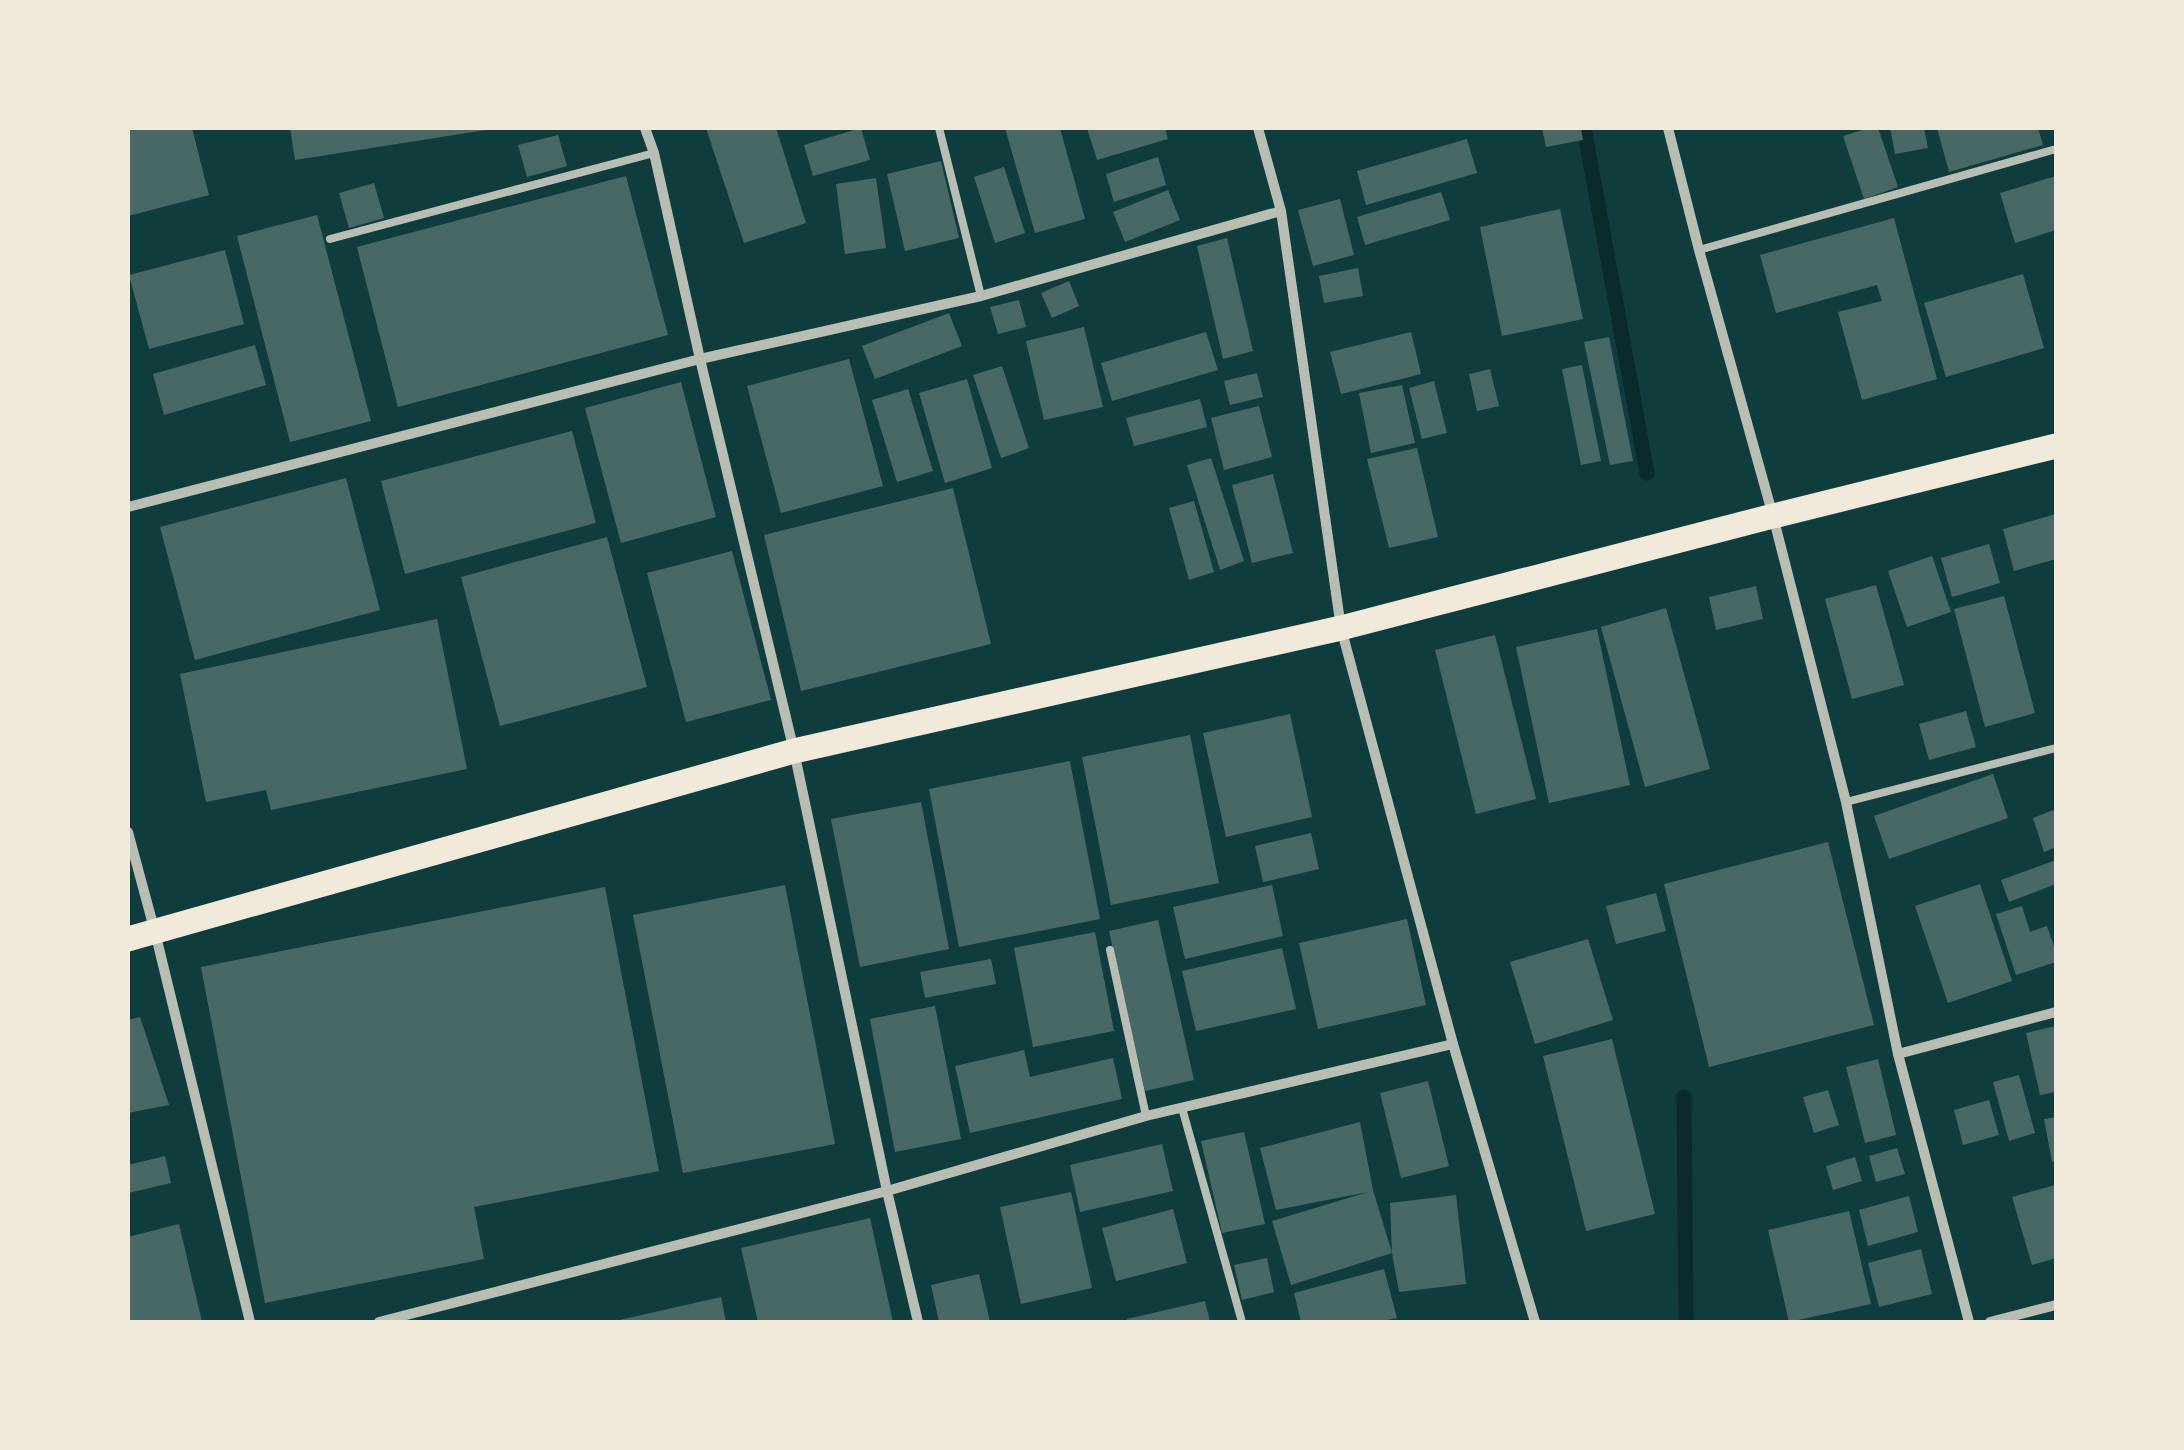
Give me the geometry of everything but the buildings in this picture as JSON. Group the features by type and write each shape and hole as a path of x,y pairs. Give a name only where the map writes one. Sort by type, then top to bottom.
{"main road":[{"path":"128,939 794,751 1342,628 2056,446"}],"street":[{"path":"645,128 794,751 918,1322"},
{"path":"1258,128 1281,211 1342,628 1454,1044 1535,1322"},
{"path":"1668,128 1846,802 1898,1054 1969,1322"},
{"path":"128,506 700,359 981,296 1281,211"},
{"path":"128,832 250,1322"},
{"path":"1898,1054 2056,1012"},
{"path":"379,1322 887,1191 1146,1116 1454,1044"},
{"path":"1990,1322 2056,1305"}],"lane":[{"path":"939,128 981,296"},
{"path":"1699,250 2052,151"},
{"path":"330,239 654,153"},
{"path":"1846,802 2056,748"},
{"path":"1110,950 1146,1116"},
{"path":"1182,1108 1242,1322"}],"waterway":[{"path":"1584,128 1647,473"},
{"path":"1684,1097 1686,1322"}]}
